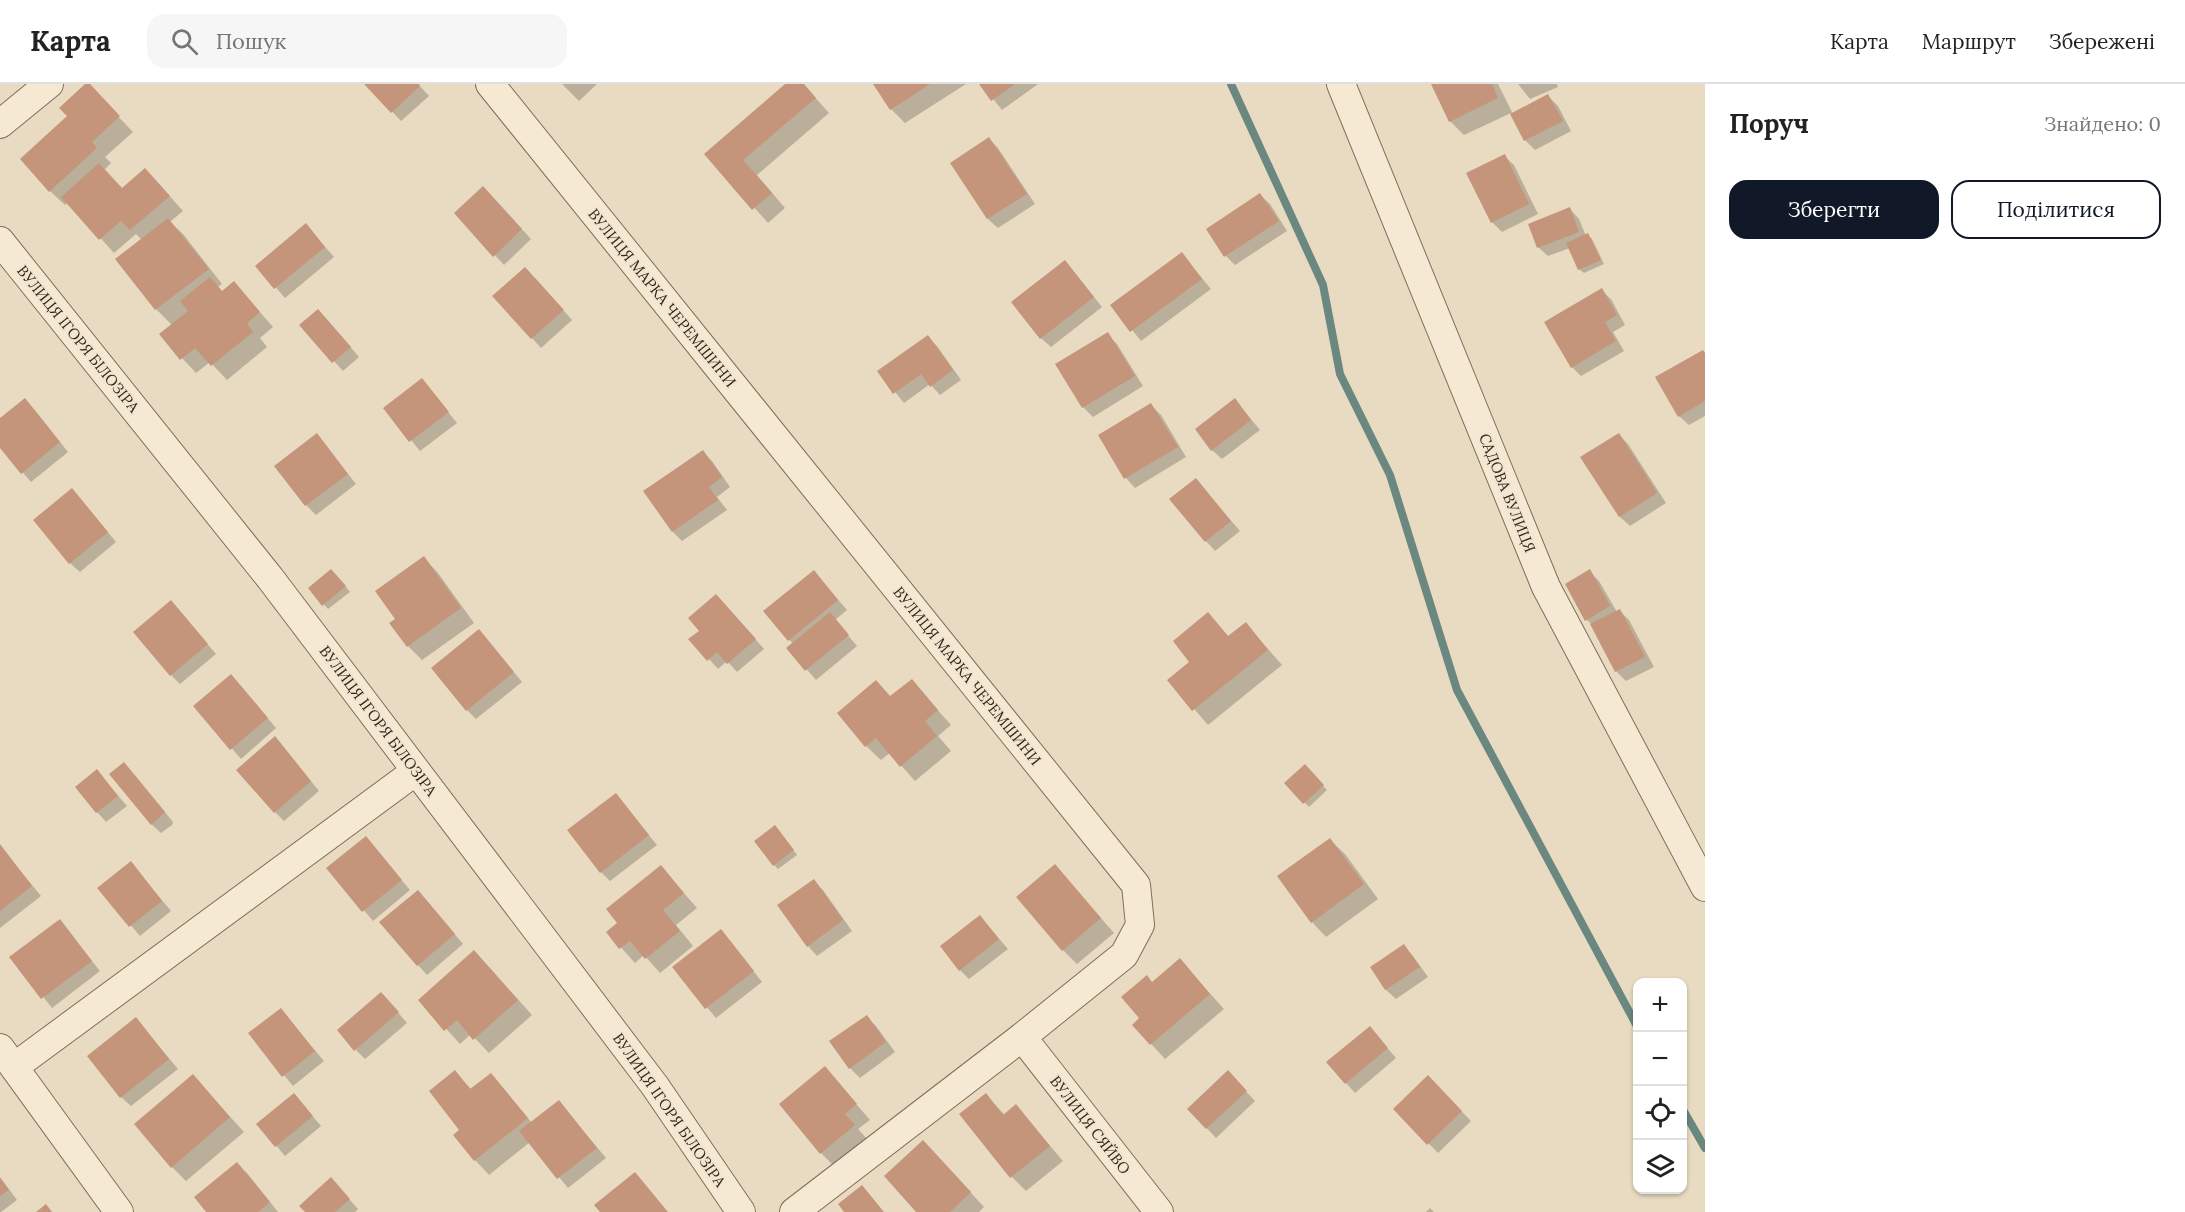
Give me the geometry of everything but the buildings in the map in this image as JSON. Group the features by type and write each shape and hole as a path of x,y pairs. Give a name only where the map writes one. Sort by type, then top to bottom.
{"street":[{"path":"0,124 49,84"},
{"name":"ВУЛИЦЯ МАРКА ЧЕРЕМШИНИ","path":"490,84 1136,885 1140,926 1124,955 1022,1037 794,1212"},
{"name":"САДОВА ВУЛИЦЯ","path":"1341,84 1546,587 1705,887"},
{"name":"ВУЛИЦЯ ІГОРЯ БІЛОЗІРА","path":"0,241 270,578 655,1086 741,1212"},
{"path":"119,1212 7,1058 416,771"},
{"name":"ВУЛИЦЯ СЯЙВО","path":"1022,1037 1159,1212"}],"waterway":[{"path":"1231,84 1323,285 1340,374 1390,475 1457,690 1633,1019"},
{"path":"1687,1117 1705,1148"}]}
